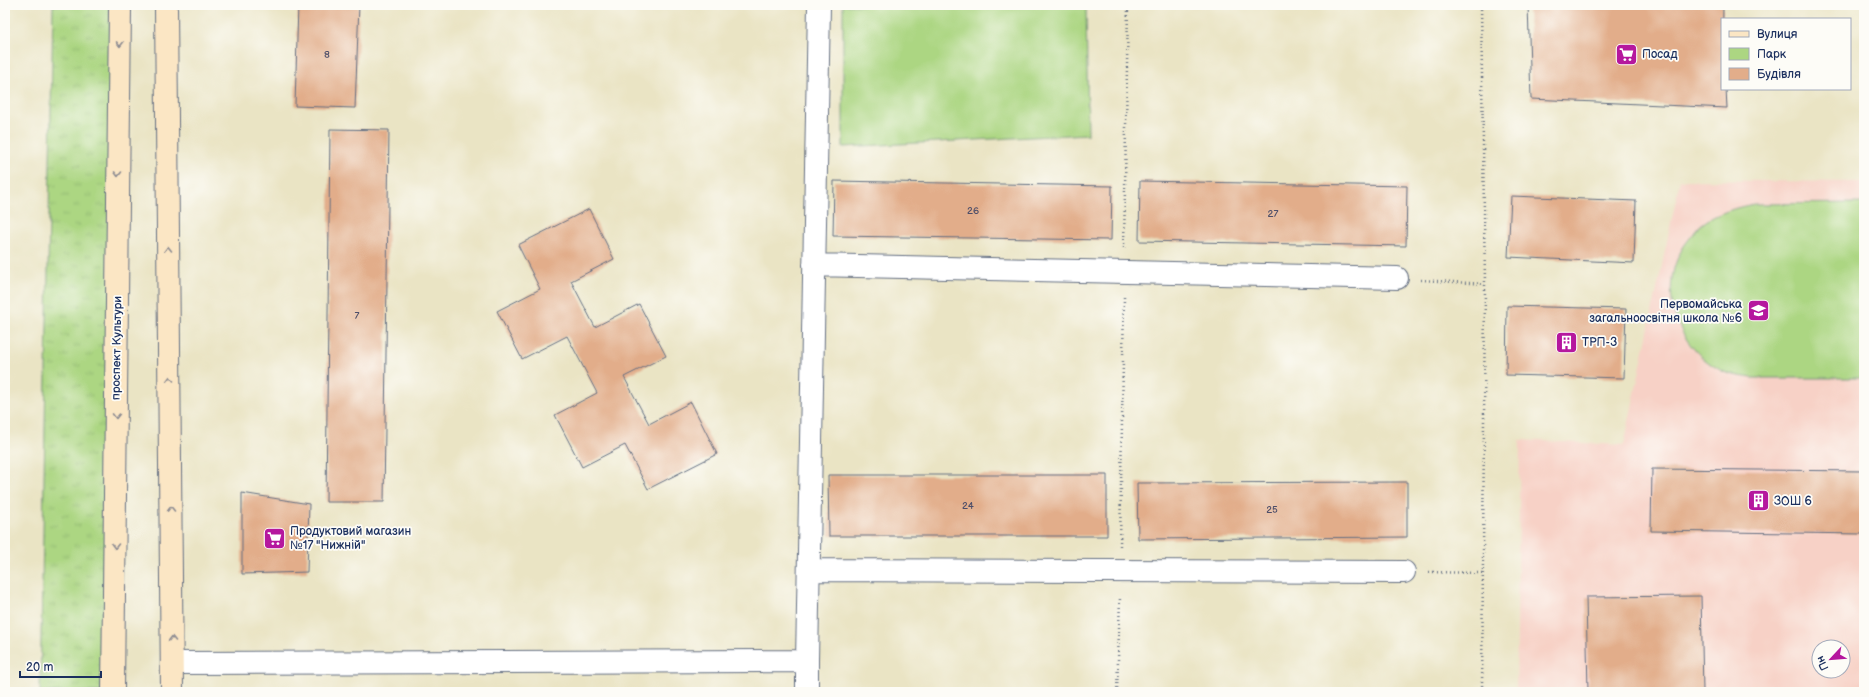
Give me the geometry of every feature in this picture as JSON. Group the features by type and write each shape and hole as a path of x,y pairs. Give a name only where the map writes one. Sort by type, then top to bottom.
{"street":[{"name":"проспект Культури","path":"113,692 120,5"},
{"path":"166,5 172,692"},
{"path":"807,692 819,5"},
{"path":"814,265 1397,278"},
{"path":"809,570 1404,572"},
{"path":"172,663 807,660"}],"path":[{"path":"1117,692 1128,5"},
{"path":"1481,5 1485,284 1482,692"},
{"path":"1397,278 1485,284"},
{"path":"1404,572 1482,573"}],"shaded area":[{"name":"Первомайська загальноосвітня школа №6","path":"1680,180 1864,182 1864,692 1516,692 1520,440 1624,445"}],"green space":[{"path":"53,5 120,5 113,692 40,692"},
{"path":"843,5 1086,5 1088,134 843,147"},
{"path":"1864,203 1864,378 1752,378 1729,374 1701,357 1689,343 1679,327 1671,291 1673,272 1679,255 1700,225 1720,214 1755,204"}],"building":[{"path":"298,5 359,5 355,108 295,106"},
{"name":"Посад","path":"1528,5 1723,5 1723,18 1721,18 1721,90 1726,90 1727,108 1531,99"},
{"path":"330,129 389,130 384,502 326,502"},
{"path":"834,181 1112,186 1111,240 833,236"},
{"path":"1140,181 1407,186 1406,246 1139,241"},
{"path":"1511,196 1636,201 1634,263 1508,257"},
{"path":"589,209 614,259 571,281 595,327 639,304 666,356 624,377 649,424 691,402 717,454 648,489 625,445 582,467 555,415 597,393 567,336 522,359 497,311 540,289 518,245"},
{"name":"ТРП-3","path":"1507,306 1626,309 1624,378 1506,375"},
{"name":"ЗОШ 6","path":"1652,469 1864,471 1864,534 1651,531"},
{"path":"828,475 1107,475 1107,536 829,536"},
{"path":"1407,482 1407,537 1138,539 1137,483"},
{"name":"Продуктовий магазин №17 \"Нижній\"","path":"242,493 309,504 307,572 242,574"},
{"path":"1701,596 1703,692 1588,692 1586,597"}],"place":[{"name":"Посад","path":"1626,54"},
{"name":"Первомайська загальноосвітня школа №6","path":"1758,311"},
{"name":"ТРП-3","path":"1566,342"},
{"name":"ЗОШ 6","path":"1758,501"},
{"name":"Продуктовий магазин №17 \"Нижній\"","path":"275,538"}]}
